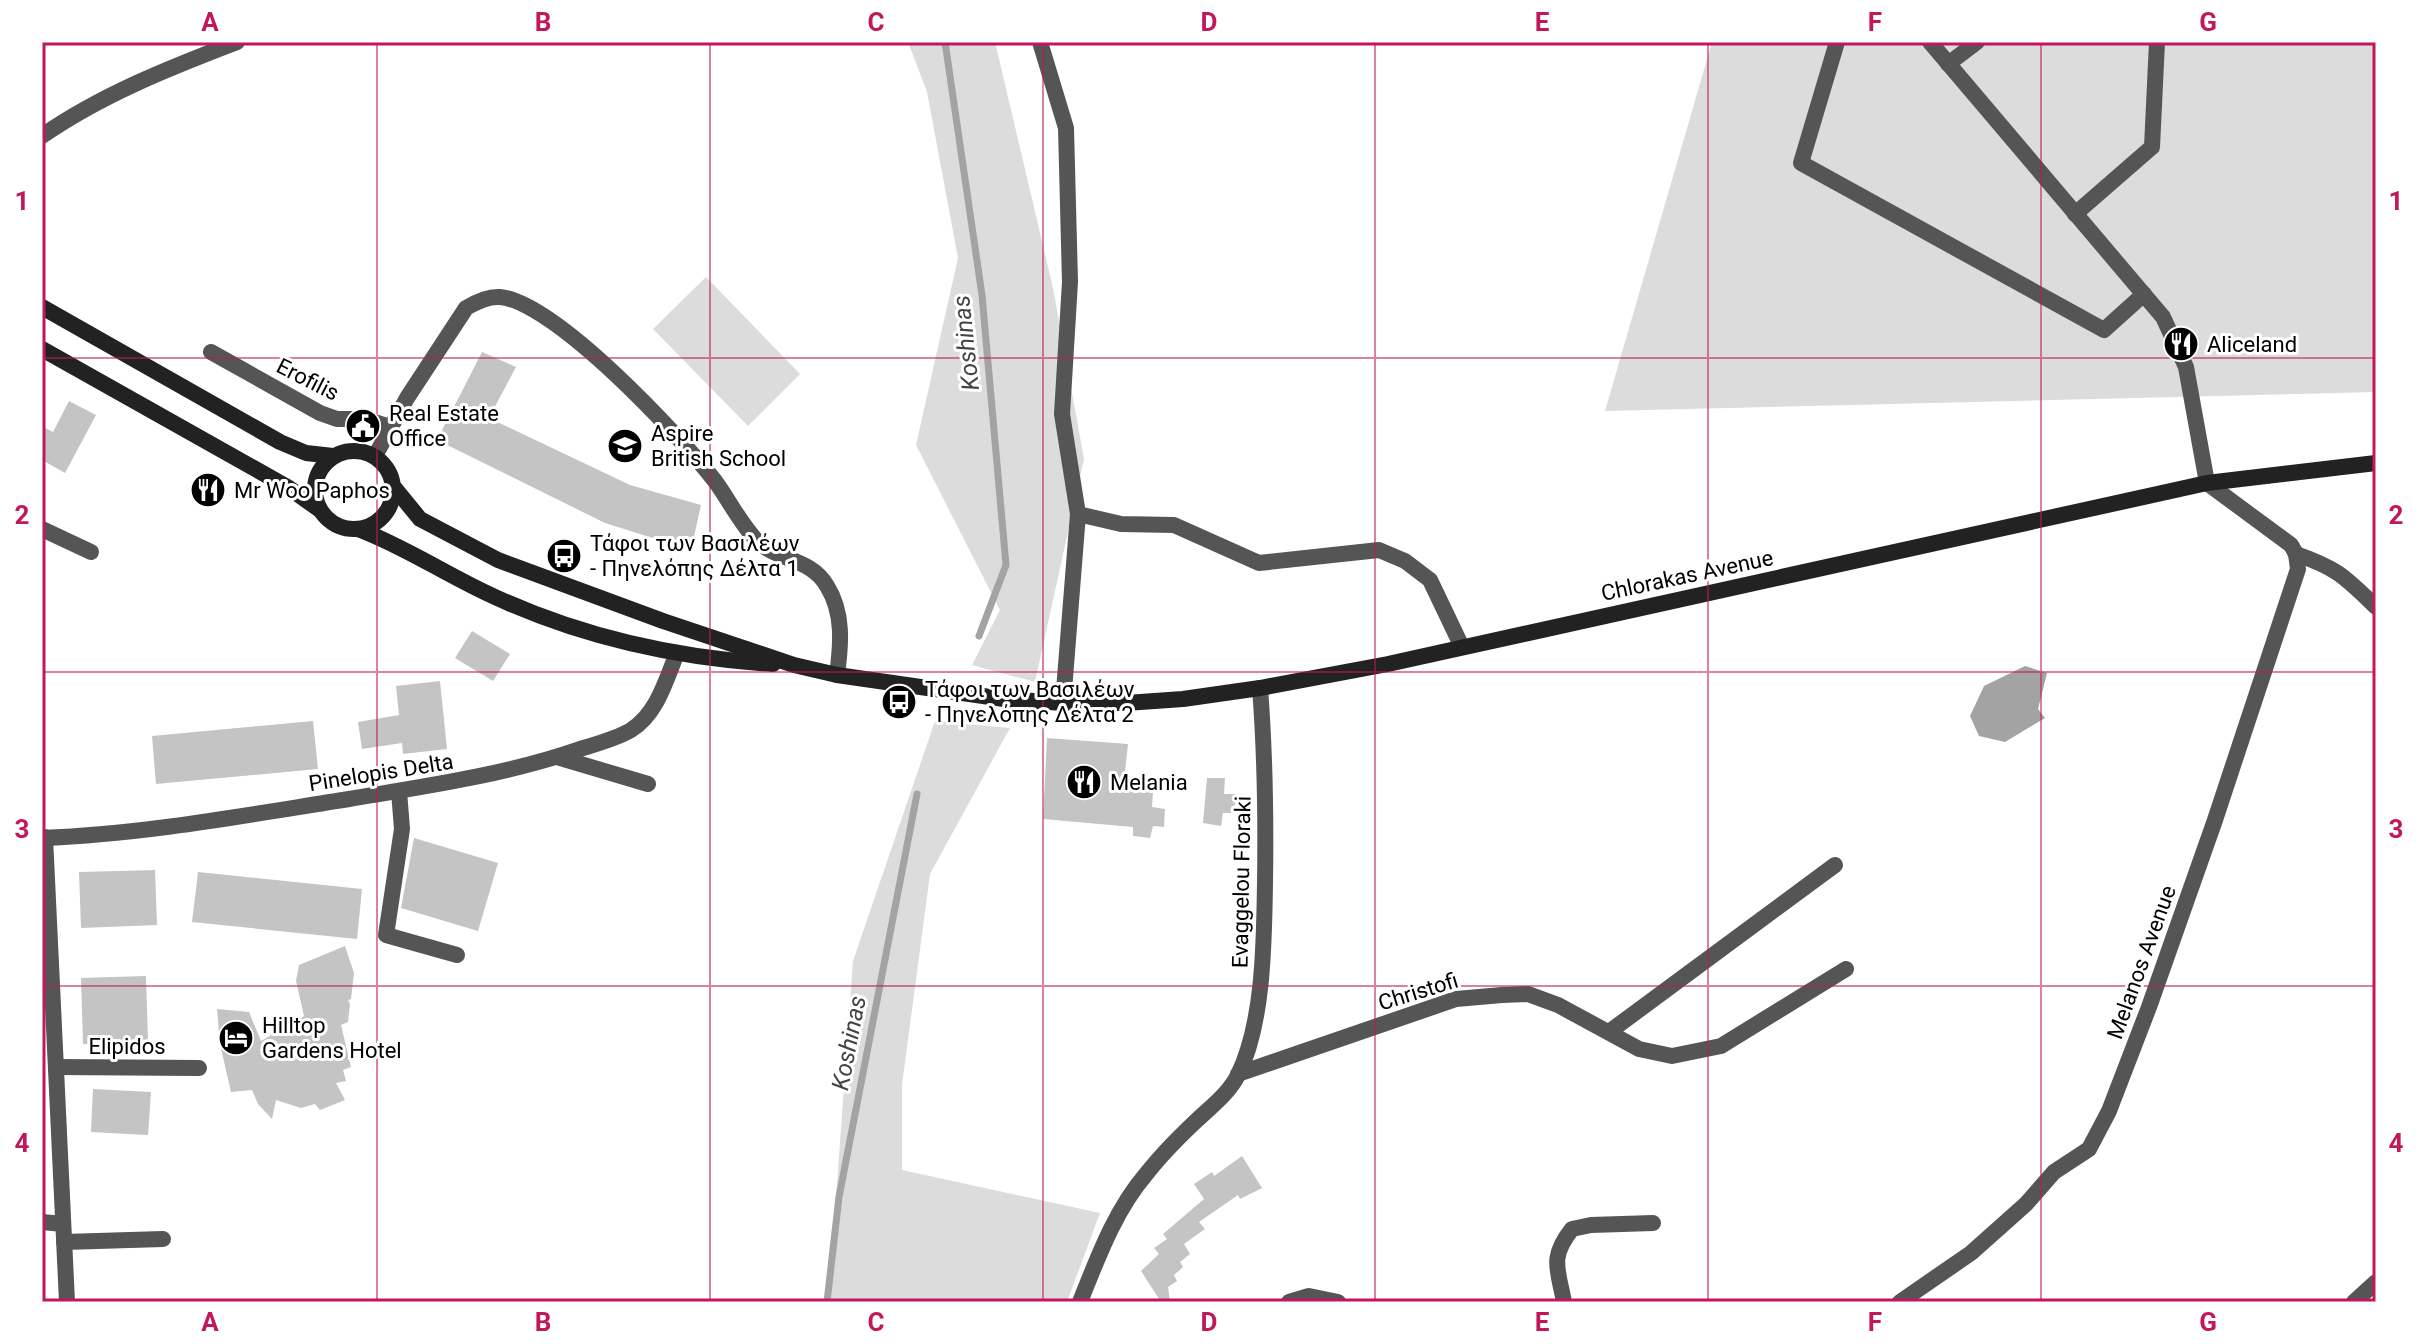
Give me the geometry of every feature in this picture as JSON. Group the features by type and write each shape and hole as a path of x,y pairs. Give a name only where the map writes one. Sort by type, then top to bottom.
{"main road":[{"path":"42,307 280,442 306,453 333,456 356,450 375,456 390,475 392,499 379,520 358,529"},
{"path":"42,349 289,488 336,525 358,529 385,540 493,596 535,614 568,626 677,653 730,661 794,665"},
{"path":"320,510 314,486 324,464 333,456"},
{"name":"Chlorakas Avenue","path":"794,665 837,675 1004,699 1126,703 1183,699 1260,688 1462,647 2207,483 2376,463"},
{"path":"393,486 420,519 498,560 794,665"}],"street":[{"path":"42,136 88,107 153,76 237,42"},
{"path":"1040,42 1066,128 1070,282 1062,414 1078,514 1063,703"},
{"path":"1837,42 1801,163 2104,330 2144,294"},
{"path":"1930,42 2163,317 2186,367 2207,483 2291,545 2296,554 2341,573 2376,607"},
{"path":"1948,64 1977,42"},
{"path":"2075,214 2152,147 2157,42"},
{"path":"375,456 390,427 466,308 482,300 499,297 521,303 544,315 621,379 670,428 760,543 802,562 817,573 828,586 838,615 840,647 837,675"},
{"name":"Erofilis","path":"211,352 320,413 337,419 366,419 390,427"},
{"path":"1078,514 1121,524 1174,525 1259,563 1319,559 1379,550 1405,561 1430,580 1462,647"},
{"path":"42,529 91,552"},
{"name":"Melanos Avenue","path":"1900,1302 1971,1253 2026,1204 2054,1172 2089,1149 2109,1111 2144,1022 2215,820 2295,580 2298,569 2296,554"},
{"name":"Pinelopis Delta","path":"44,838 111,834 463,782 557,757 632,730 648,715 660,697 677,653"},
{"name":"Evaggelou Floraki","path":"1238,1074 1259,997 1264,951 1265,802 1260,688"},
{"path":"557,757 648,784"},
{"path":"399,791 402,829 386,935 457,955"},
{"path":"44,838 67,1302"},
{"path":"1609,1032 1835,865"},
{"name":"Christofi","path":"1238,1074 1456,999 1528,994 1558,1005 1639,1049 1672,1056 1721,1046 1846,969"},
{"name":"Elipidos","path":"56,1067 199,1068"},
{"path":"1080,1302 1109,1233 1128,1198 1170,1147 1225,1094 1238,1074"},
{"path":"42,1222 63,1224"},
{"path":"1564,1302 1555,1258 1572,1229 1591,1225 1653,1223"},
{"path":"64,1242 163,1239"},
{"path":"2354,1302 2376,1282"},
{"path":"1289,1302 1309,1296 1338,1302"}],"shaded area":[{"path":"908,42 995,42 1053,288 1084,459 1035,682 972,665 1000,610 916,445 958,258 927,92"},
{"path":"1712,42 2376,42 2376,392 1605,411"},
{"path":"706,277 800,374 748,426 653,329"},
{"path":"2025,666 2047,673 2038,709 2045,718 2005,742 1979,736 1970,716 1984,686"},
{"path":"935,721 1010,728 930,874 902,1085 902,1170 1100,1213 1067,1302 825,1302 831,1268 853,961"}],"building":[{"path":"482,352 516,367 489,418 630,485 701,505 691,550 605,523 437,440"},
{"path":"69,401 96,415 65,473 42,460 42,426 53,432"},
{"path":"472,631 510,654 493,681 455,658"},
{"path":"440,681 447,749 403,754 402,743 362,749 358,722 399,715 396,686"},
{"path":"313,721 318,769 156,784 152,736"},
{"name":"Melania","path":"1047,738 1128,744 1123,790 1153,792 1152,807 1165,809 1164,827 1153,826 1150,838 1133,836 1133,827 1043,819"},
{"path":"1207,778 1225,778 1224,794 1236,794 1234,813 1223,813 1221,826 1203,823"},
{"path":"414,838 498,863 478,931 401,908"},
{"path":"155,870 157,925 81,928 79,872"},
{"path":"198,872 362,889 357,939 192,922"},
{"name":"Hilltop Gardens Hotel","path":"345,946 354,973 351,999 348,1000 348,1022 341,1025 351,1067 343,1070 346,1081 336,1083 345,1100 320,1110 315,1104 301,1108 276,1100 272,1119 258,1104 252,1090 231,1092 220,1044 217,1009 249,1012 261,1041 304,1016 296,981 299,965"},
{"path":"146,976 148,1042 83,1044 81,978"},
{"path":"93,1089 151,1092 148,1135 91,1132"},
{"path":"1242,1156 1262,1188 1240,1199 1238,1195 1199,1222 1205,1229 1184,1244 1190,1254 1180,1262 1183,1267 1174,1275 1177,1281 1168,1287 1170,1302 1161,1302 1141,1271 1159,1254 1154,1248 1167,1239 1163,1234 1204,1199 1194,1184 1212,1172 1214,1176"}],"waterway":[{"name":"Koshinas","path":"945,42 982,295 1006,565 979,636"},
{"name":"Koshinas","path":"827,1302 839,1197 917,794"}],"place":[{"name":"Aliceland","path":"2181,344"},
{"name":"Real Estate Office","path":"363,426"},
{"name":"Aspire British School","path":"625,446"},
{"name":"Mr Woo Paphos","path":"208,490"},
{"name":"Τάφοι των Βασιλέων - Πηνελόπης Δέλτα 1","path":"564,556"},
{"name":"Τάφοι των Βασιλέων - Πηνελόπης Δέλτα 2","path":"899,702"},
{"name":"Melania","path":"1084,782"},
{"name":"Hilltop Gardens Hotel","path":"236,1038"}]}
